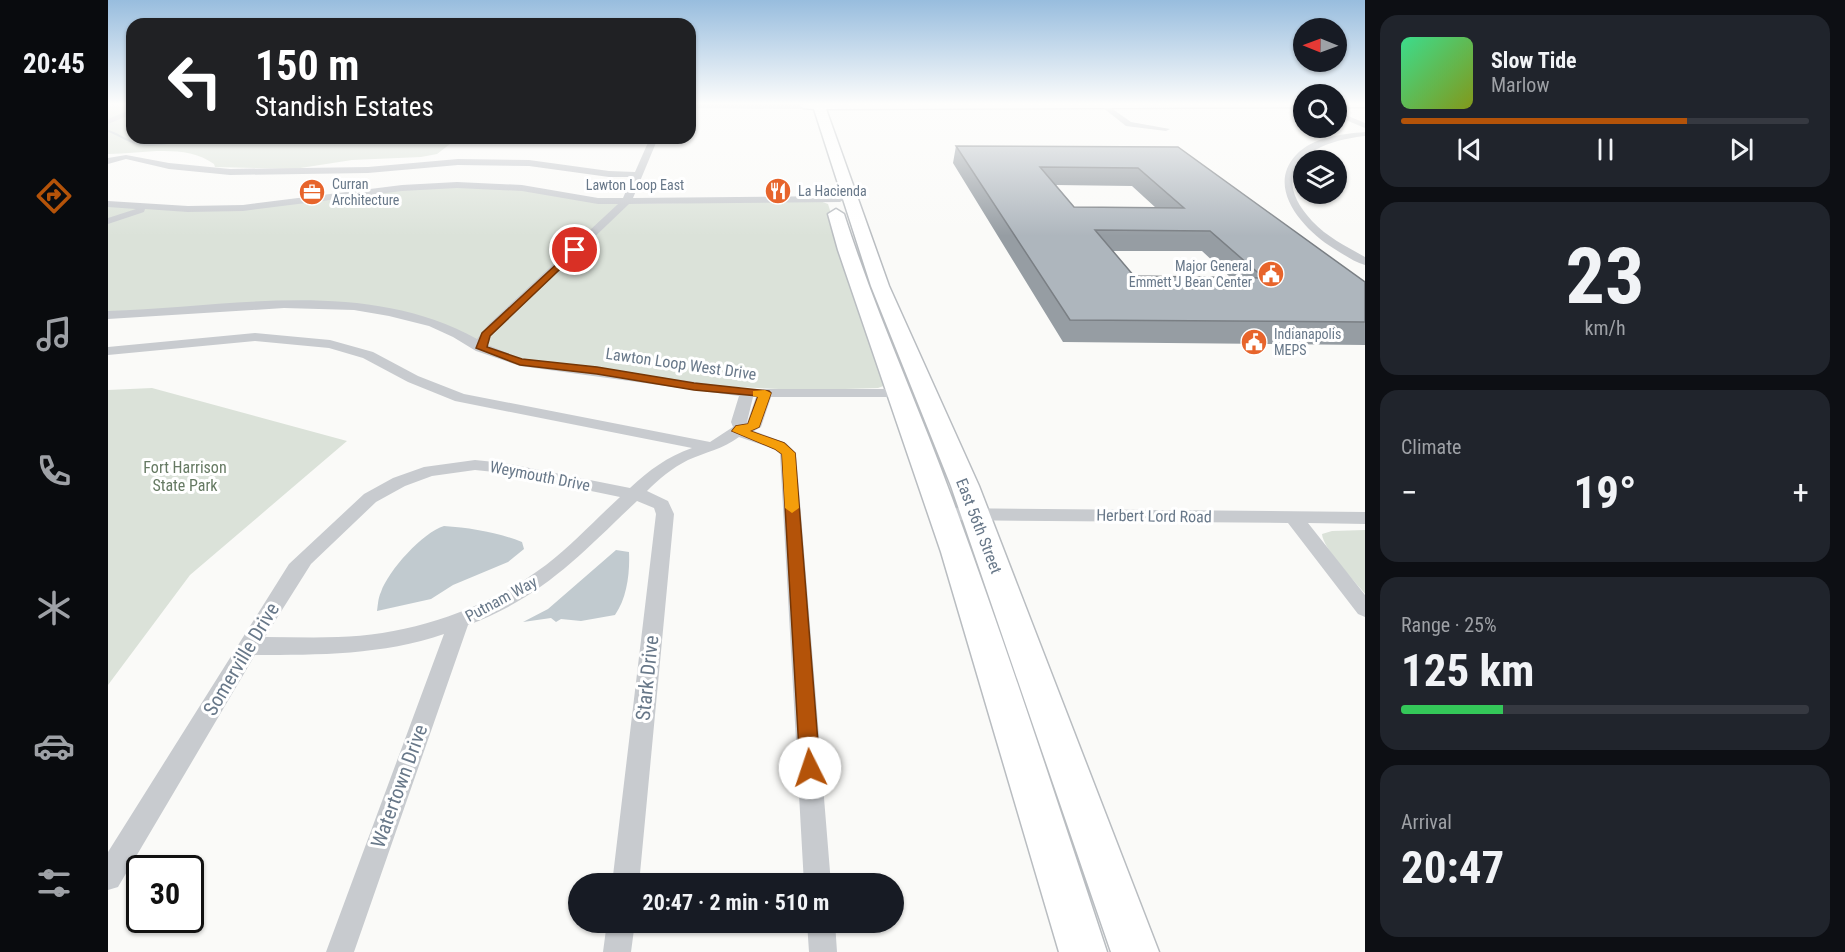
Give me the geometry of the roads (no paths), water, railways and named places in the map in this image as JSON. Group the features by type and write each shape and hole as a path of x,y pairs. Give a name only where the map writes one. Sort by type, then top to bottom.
{"main road":[{"name":"East 56th Street","path":"824,147 853,270 900,393 959,514 1135,952"},
{"name":"East 56th Street","path":"829,147 880,286 944,434 959,514 1083,952"}],"street":[{"path":"481,348 485,335 627,200 650,147"},
{"path":"1313,147 1301,153 1290,168 1288,189 1305,220 1336,244 1365,262"},
{"name":"Lawton Loop East","path":"108,161 126,157 169,166 230,172 368,170 458,162 525,163 610,174 639,175"},
{"name":"Lawton Loop East","path":"108,204 205,209 264,207 382,190 458,185 529,189 591,201 836,199"},
{"path":"108,222 148,207"},
{"name":"Lawton Loop West Drive","path":"108,315 262,304 344,306 385,311 423,320 459,335 481,348 520,362 597,370 694,387 747,393 900,393"},
{"path":"108,351 255,337 330,344 362,352 460,398 712,447"},
{"path":"747,393 738,422 740,430 780,446 788,453 817,873"},
{"name":"Putnam Way","path":"248,646 356,645 401,638 459,621 507,599 539,580 570,555 658,471 682,458 726,441 740,430 753,427 765,393"},
{"name":"Weymouth Drive","path":"411,477 450,467 493,466 633,494"},
{"name":"Somerville Drive","path":"108,876 248,646 304,559 361,504 411,477"},
{"name":"Stark Drive","path":"626,873 665,514 662,505 657,501 633,494"},
{"name":"Herbert Lord Road","path":"959,514 1365,518"},
{"path":"1293,517 1365,609"},
{"name":"Watertown Drive","path":"340,952 459,621"},
{"path":"617,952 620,933"},
{"path":"822,933 823,952"}],"place":[{"name":"La Hacienda","path":"778,191"},
{"name":"Curran Architecture","path":"312,192"},
{"name":"Major General Emmett J Bean Center","path":"1271,274"},
{"name":"Indianapolis MEPS","path":"1254,342"}],"park label":[{"name":"Fort Harrison State Park","path":"185,476"}]}
